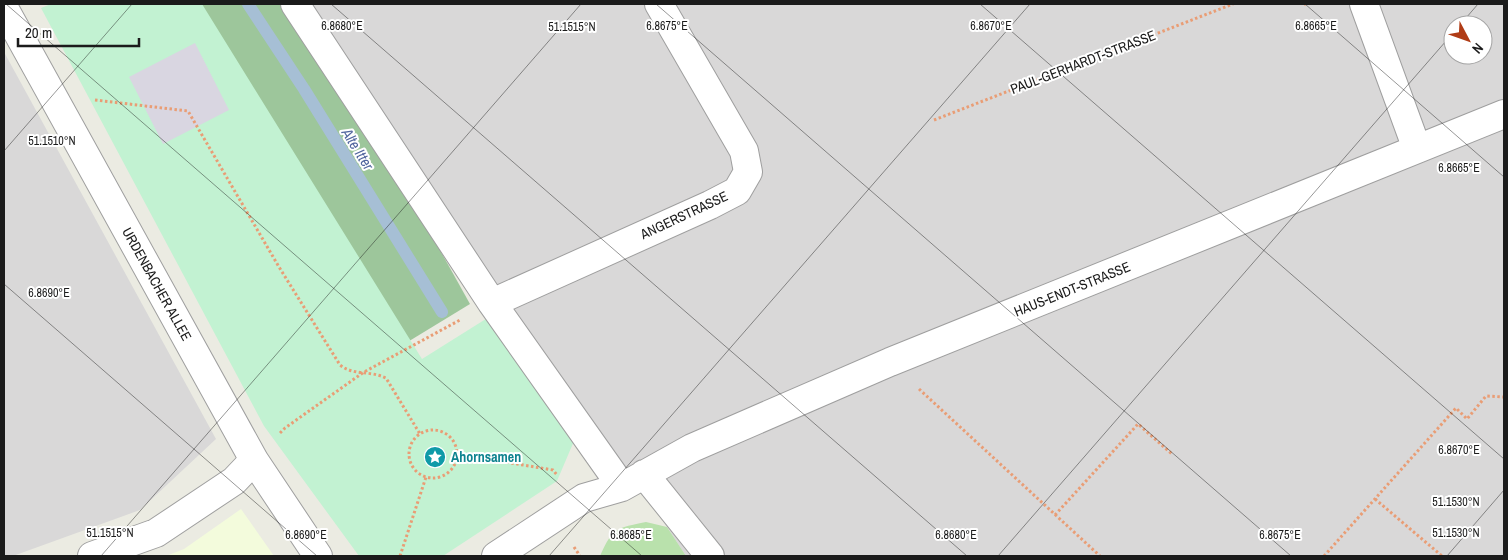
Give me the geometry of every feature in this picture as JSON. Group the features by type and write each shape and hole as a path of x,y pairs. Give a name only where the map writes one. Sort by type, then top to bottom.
{"street":[{"path":"296,4 492,303 633,481 710,556"},
{"name":"ANGERSTRASSE","path":"492,303 710,205 737,191 748,172 744,150 659,4"},
{"path":"1364,4 1417,149"},
{"name":"URDENBACHER ALLEE","path":"4,8 254,460 318,556"},
{"name":"HAUS-ENDT-STRASSE","path":"496,556 584,498 633,481 692,448 890,362 1504,114"},
{"path":"92,556 156,532 234,482 254,460"}],"path":[{"name":"PAUL-GERHARDT-STRASSE","path":"934,120 1233,4"},
{"path":"52,94 188,111 279,267 340,365 348,371 376,374 386,378 420,434"},
{"path":"254,460 285,428 364,372 492,303"},
{"path":"890,362 1100,556"},
{"path":"1324,556 1456,408 1467,419 1486,396 1504,397"},
{"path":"1055,515 1138,424 1173,455"},
{"path":"426,431 441,431 453,440 456,447 455,462 447,474 440,477 426,477 419,474 413,468 408,454 410,446 420,434 426,431"},
{"path":"456,454 553,470 584,498"},
{"path":"400,556 426,477"},
{"path":"1375,499 1442,556"}],"shaded area":[{"path":"51,4 202,4 422,359 489,317 574,441 557,481 443,556 359,556 264,426 41,8"},
{"path":"303,4 1504,4 1504,556 686,556 661,518 495,295"},
{"path":"195,43 229,110 163,144 129,77"},
{"path":"4,52 216,439 140,510 13,556 4,556"},
{"path":"241,509 274,556 166,556 184,549"}],"green space":[{"path":"184,4 303,4 470,304 383,357"},
{"path":"646,522 667,527 686,556 600,556 609,539 617,530"}],"waterway":[{"name":"Alte Itter","path":"248,4 304,89 442,312"}],"place":[{"name":"Ahornsamen","path":"435,457"}]}
